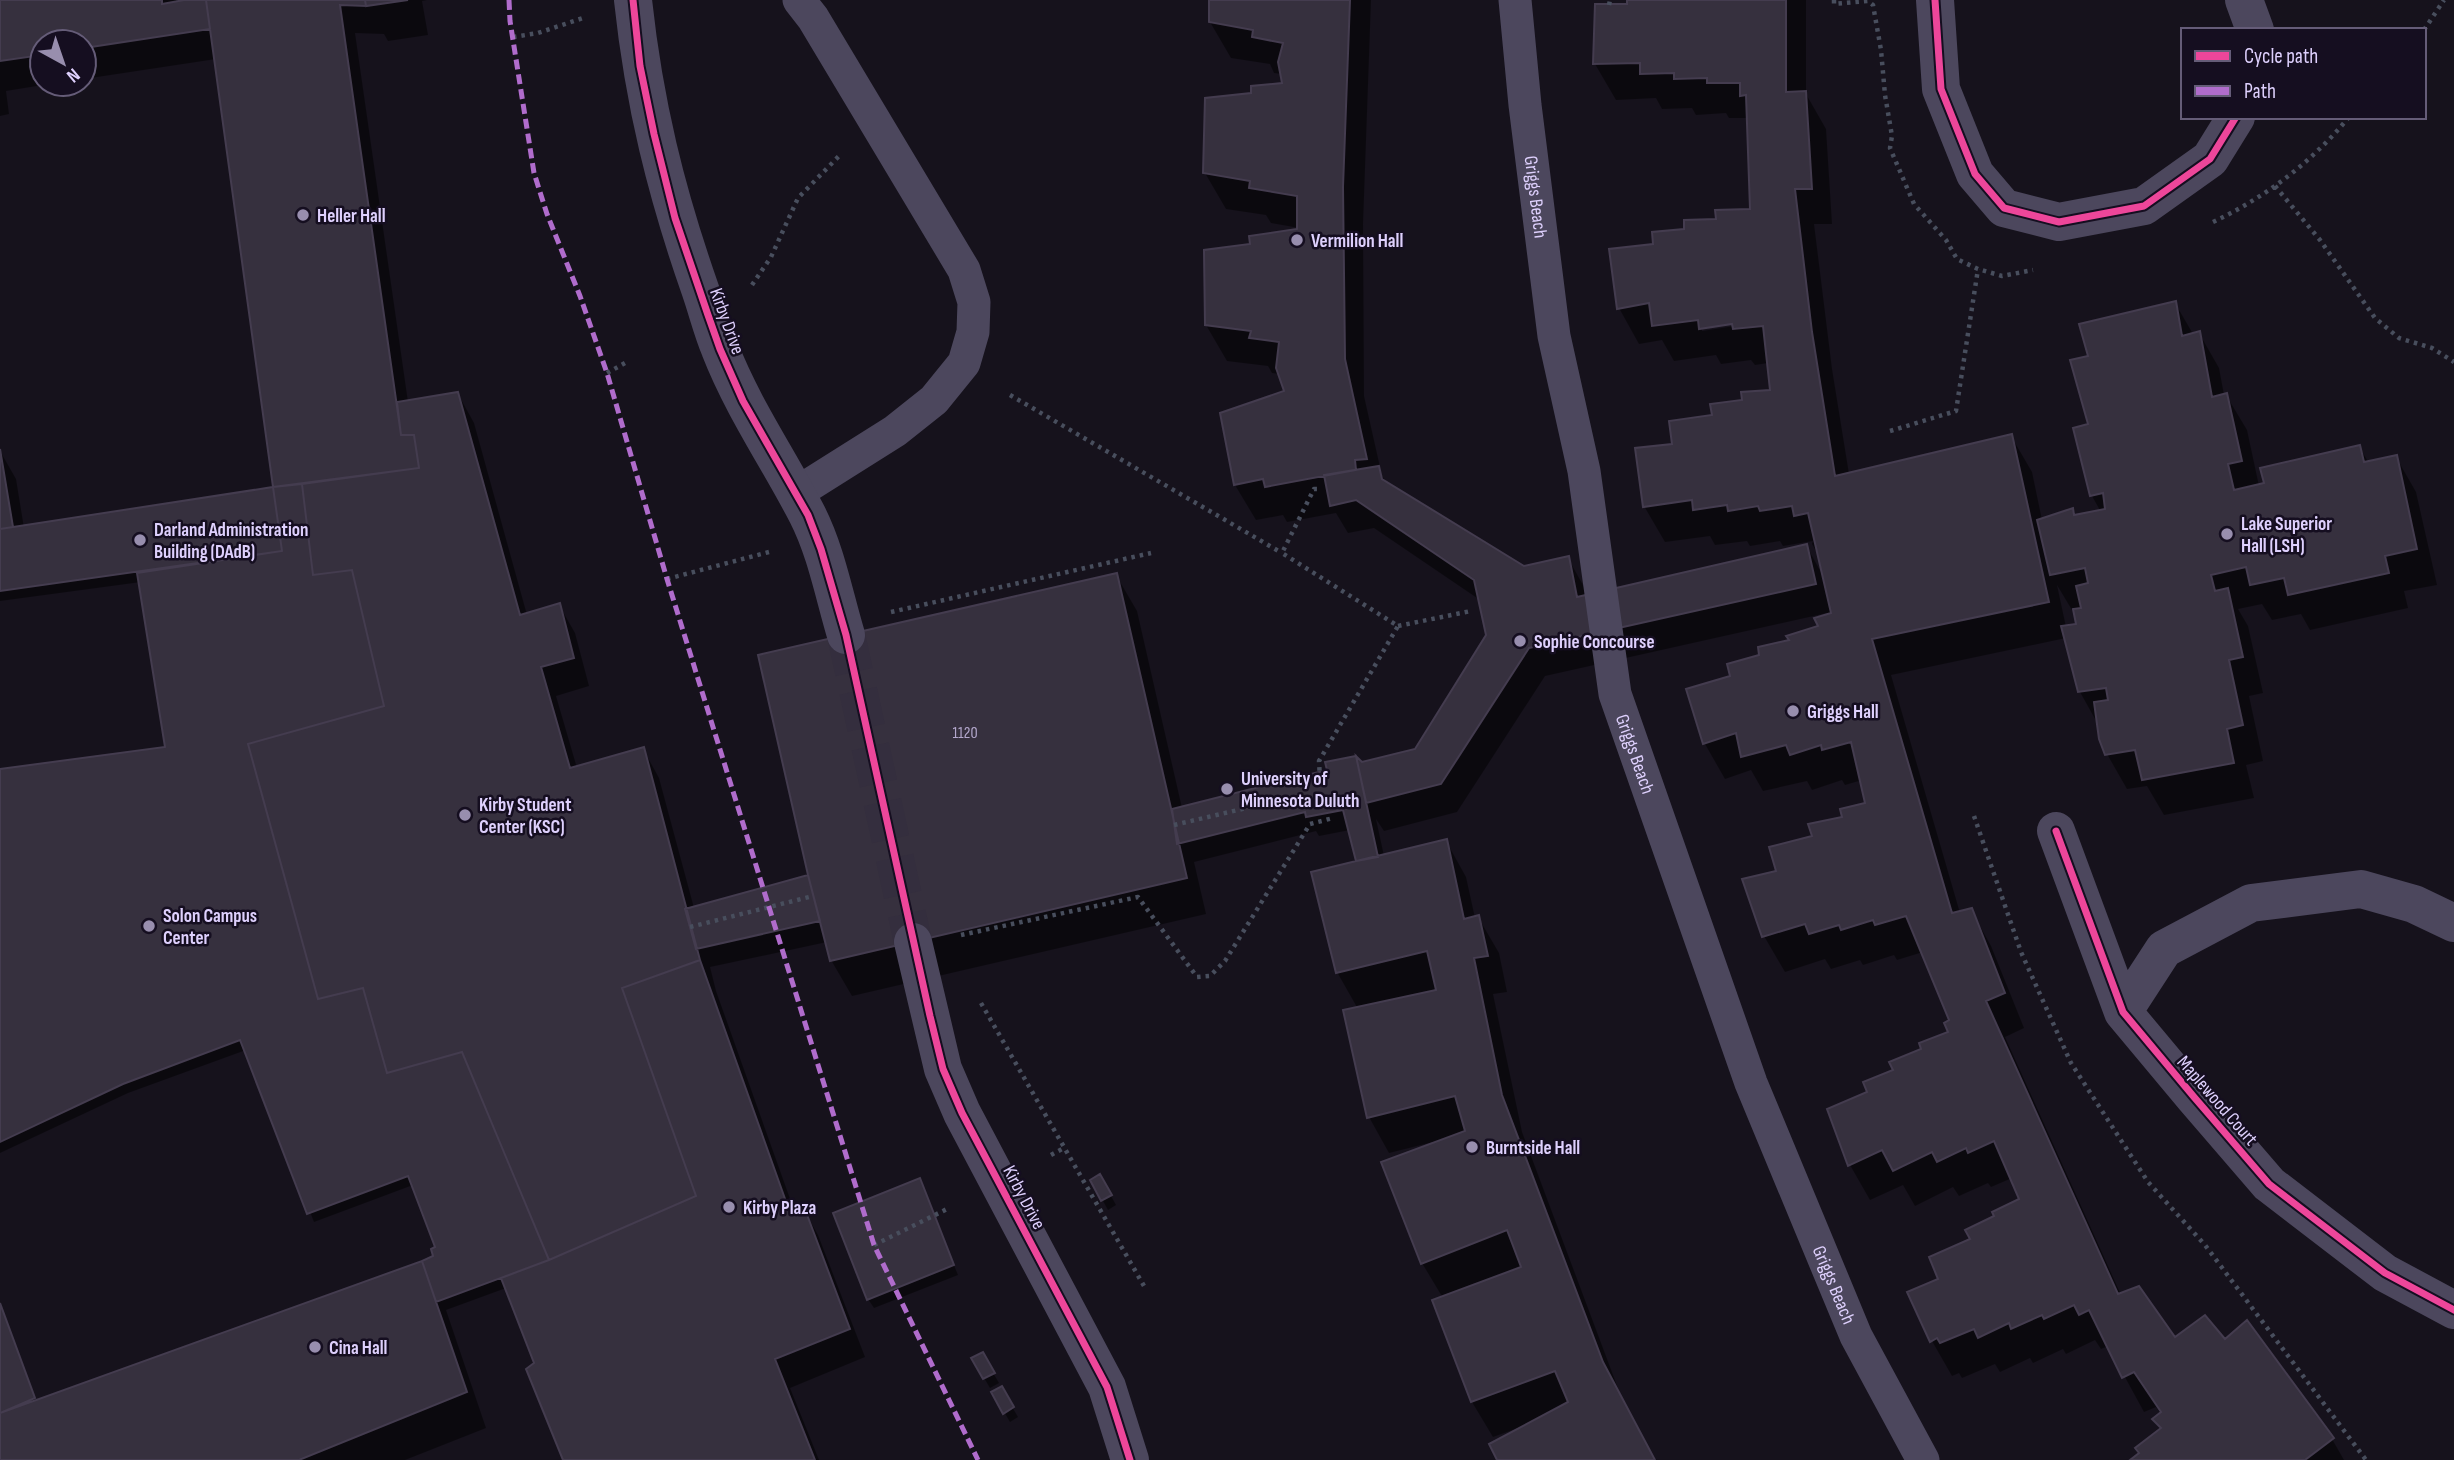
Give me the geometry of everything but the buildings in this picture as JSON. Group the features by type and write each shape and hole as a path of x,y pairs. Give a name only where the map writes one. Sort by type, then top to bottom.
{"street":[{"name":"Kirby Drive","path":"633,0 640,66 675,218 720,349 743,401 808,515 821,549 846,635"},
{"path":"1936,0 1941,89 1975,174 2004,208 2059,222 2144,206 2210,159 2235,119"},
{"path":"2244,0 2254,28"},
{"name":"Maplewood Court","path":"2056,831 2123,1012 2269,1184 2385,1273 2454,1310"},
{"path":"2123,1012 2164,948 2251,903 2361,890 2414,904 2454,923"},
{"name":"Kirby Drive","path":"912,942 943,1069 962,1113 1107,1387 1129,1460"}],"lane":[{"path":"796,494 895,431 934,400 964,363 973,331 974,302 964,270 813,18 799,0"},
{"name":"Griggs Beach","path":"1515,0 1554,336 1584,471 1615,694 1751,1083 1856,1336 1923,1460"}],"path":[{"path":"2425,28 2444,0"},
{"path":"513,37 538,33 587,17"},
{"path":"747,293 771,257 799,198 844,152"},
{"path":"2275,186 2320,240 2375,318 2399,338 2432,348 2454,362"},
{"path":"1890,431 1956,411 1979,269"},
{"path":"607,373 625,363"},
{"path":"1010,395 1282,553 1398,626 1471,611"},
{"path":"1282,553 1314,489 1320,489"},
{"path":"667,579 776,551"},
{"path":"880,615 1151,553"},
{"path":"1320,779 1319,761 1398,626"},
{"path":"1174,825 1306,794"},
{"path":"1974,816 2021,952 2071,1063 2148,1182 2205,1245 2366,1460"},
{"path":"955,936 1138,897 1197,977 1210,976 1225,961 1310,824 1333,818"},
{"path":"691,927 813,896"},
{"path":"1041,918 1042,926"},
{"path":"980,1001 1144,1286"},
{"path":"1051,1155 1064,1148"},
{"path":"874,1245 947,1209"}],"tunnel":[{"path":"846,635 913,942"}],"marked path":[{"path":"509,0 534,173 607,373 667,579 874,1245 978,1460"}],"cycle path":[{"path":"633,0 640,66 675,218 720,349 743,401 808,515 821,549 846,635 943,1069 962,1113 1107,1387 1130,1460"},
{"path":"1935,0 1941,89 1975,174 2004,208 2059,222 2144,206 2210,159 2235,119"},
{"path":"2056,831 2123,1012 2269,1184 2385,1273 2454,1310"}],"place":[{"name":"Heller Hall","path":"303,215"},
{"name":"Vermilion Hall","path":"1297,240"},
{"name":"Lake Superior Hall (LSH)","path":"2227,534"},
{"name":"Darland Administration Building (DAdB)","path":"140,540"},
{"name":"Sophie Concourse","path":"1520,641"},
{"name":"Griggs Hall","path":"1793,711"},
{"name":"University of Minnesota Duluth","path":"1227,789"},
{"name":"Kirby Student Center (KSC)","path":"465,815"},
{"name":"Solon Campus Center","path":"149,926"},
{"name":"Burntside Hall","path":"1472,1147"},
{"name":"Kirby Plaza","path":"729,1207"},
{"name":"Cina Hall","path":"315,1347"}]}
